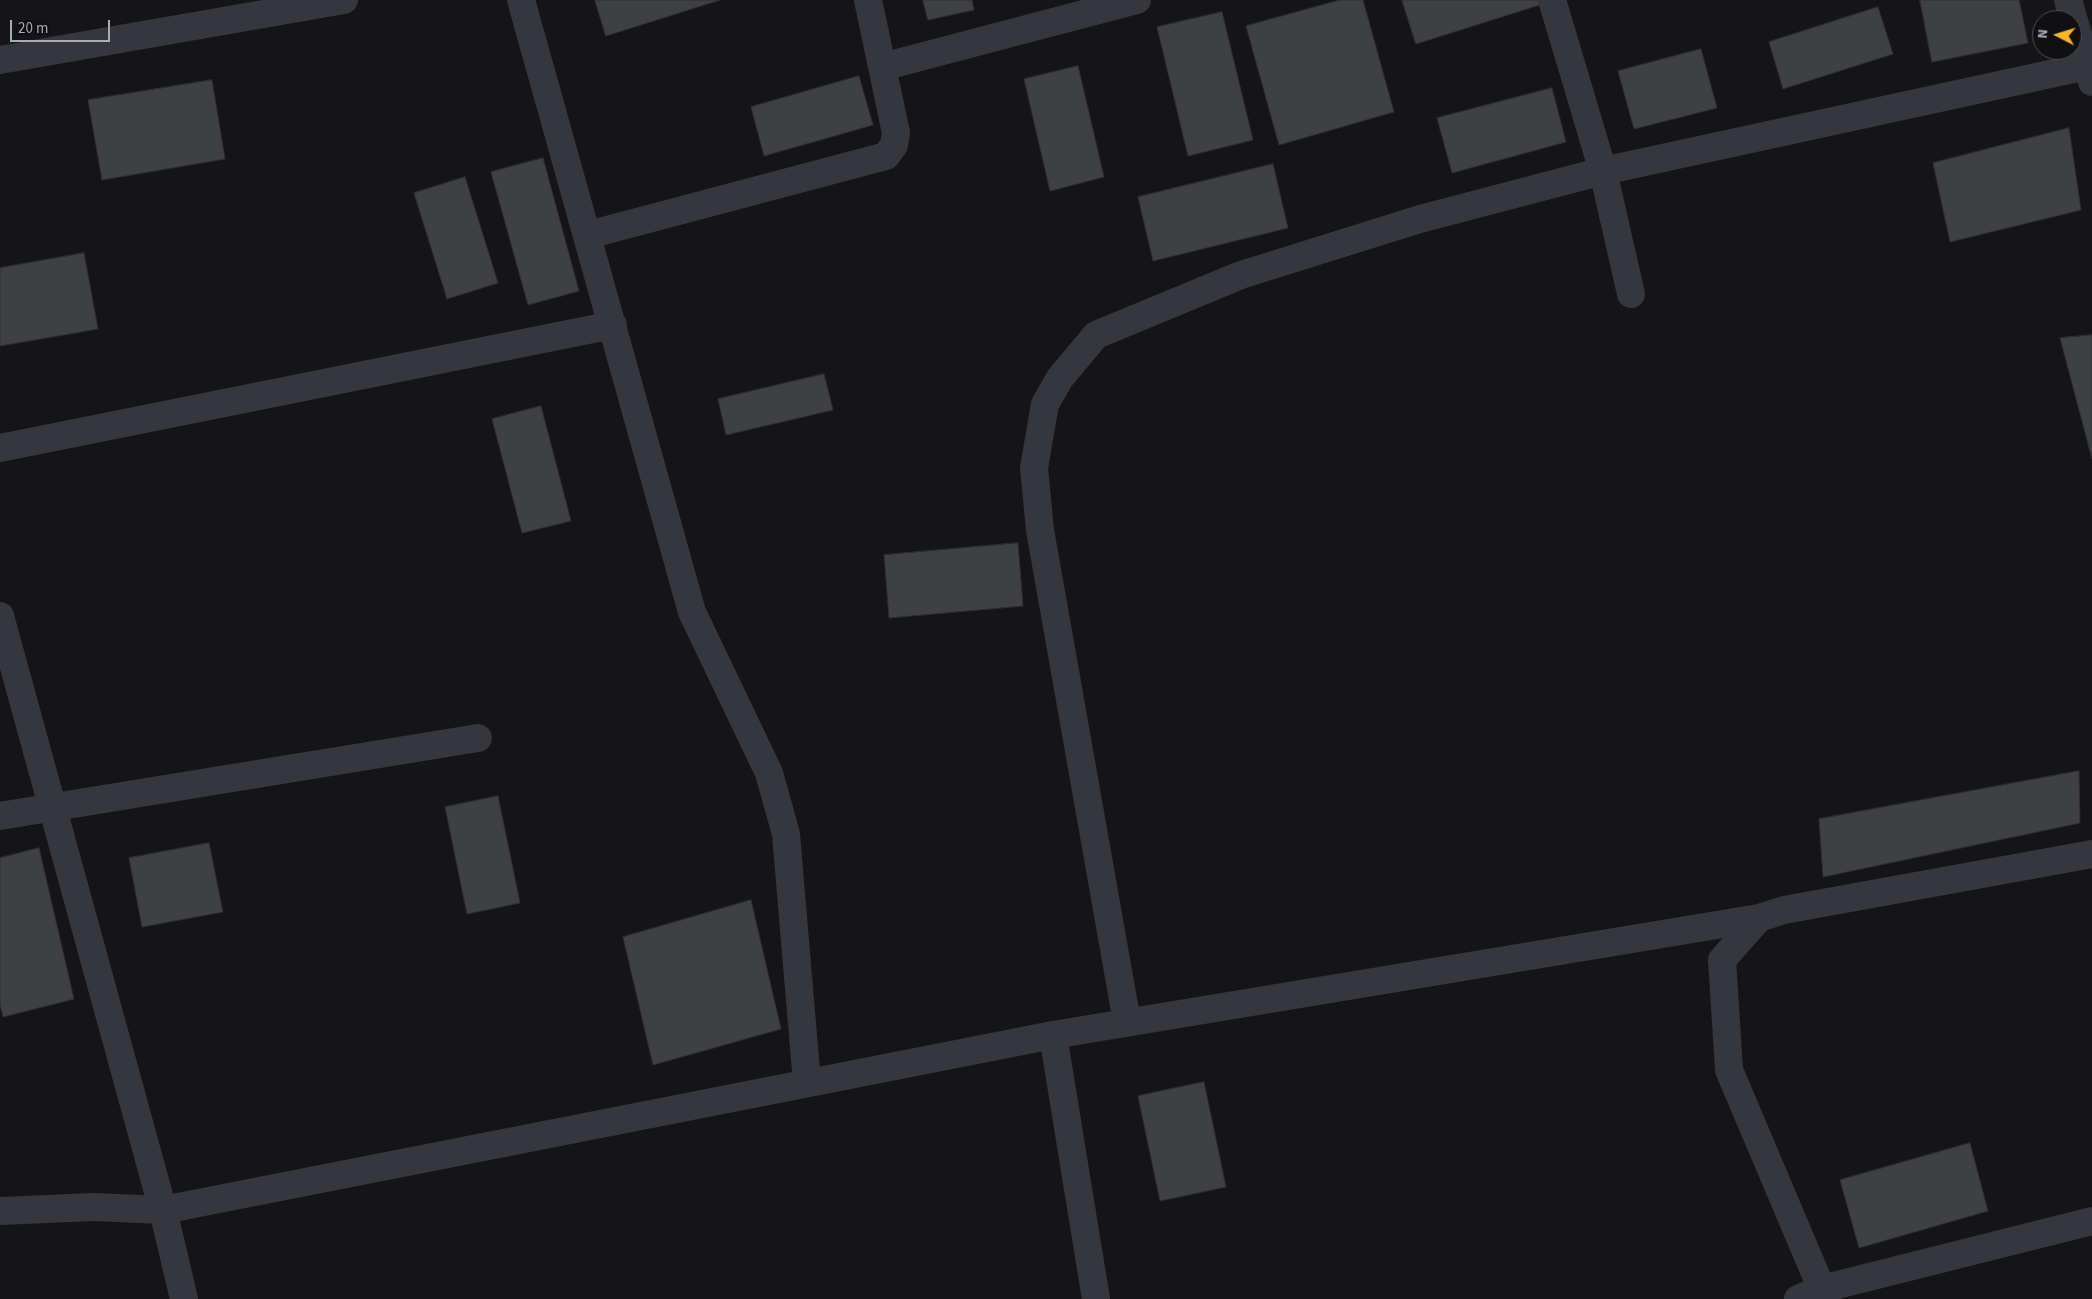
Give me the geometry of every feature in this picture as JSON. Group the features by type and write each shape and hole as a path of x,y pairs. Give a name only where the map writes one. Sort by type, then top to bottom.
{"street":[{"path":"0,60 344,0"},
{"path":"521,0 692,612 769,773 786,834 807,1083"},
{"path":"588,236 886,156 894,145 896,134 868,0"},
{"path":"882,67 1137,0"},
{"path":"1552,0 1604,171 1631,294"},
{"path":"1127,1022 1040,530 1034,468 1045,404 1060,378 1096,335 1241,275 1420,219 1604,171 2090,75 2068,0"},
{"path":"0,448 613,325"},
{"path":"0,616 163,1210 184,1299"},
{"path":"0,816 478,738"},
{"path":"0,1211 94,1207 163,1210 1053,1035 1758,918 1784,910 2092,854"},
{"path":"1758,918 1722,960 1728,1070 1815,1296 2092,1221"},
{"path":"1053,1035 1096,1299"}],"building":[{"path":"595,0 720,0 606,36"},
{"path":"923,0 972,0 974,10 928,20"},
{"path":"1340,0 1363,0 1394,112 1279,145 1246,26"},
{"path":"1402,0 1545,0 1546,3 1416,44"},
{"path":"1920,0 2019,0 2028,43 1932,62"},
{"path":"1878,7 1893,54 1783,89 1769,42"},
{"path":"1222,12 1253,140 1188,156 1157,27"},
{"path":"1701,49 1717,108 1634,129 1618,71"},
{"path":"1078,66 1104,177 1050,191 1024,79"},
{"path":"859,76 873,125 764,156 751,107"},
{"path":"212,80 225,159 102,180 88,100"},
{"path":"1552,88 1566,142 1452,173 1437,118"},
{"path":"2069,128 2081,210 1950,242 1933,163"},
{"path":"543,158 579,291 528,305 491,172"},
{"path":"1273,164 1288,228 1153,261 1138,197"},
{"path":"465,177 498,283 447,299 414,193"},
{"path":"84,253 98,329 0,346 0,268"},
{"path":"2092,335 2092,459 2060,338"},
{"path":"824,374 833,410 726,435 718,399"},
{"path":"541,406 571,521 522,533 492,419"},
{"path":"1018,543 1023,606 889,618 884,555"},
{"path":"2079,771 2080,823 1823,877 1819,819"},
{"path":"498,796 520,903 467,914 445,807"},
{"path":"209,843 223,912 142,927 129,858"},
{"path":"39,848 74,999 3,1017 0,1005 0,858"},
{"path":"751,900 781,1029 653,1065 623,937"},
{"path":"1204,1082 1226,1187 1160,1201 1138,1096"},
{"path":"1970,1143 1988,1211 1859,1248 1840,1180"}]}
